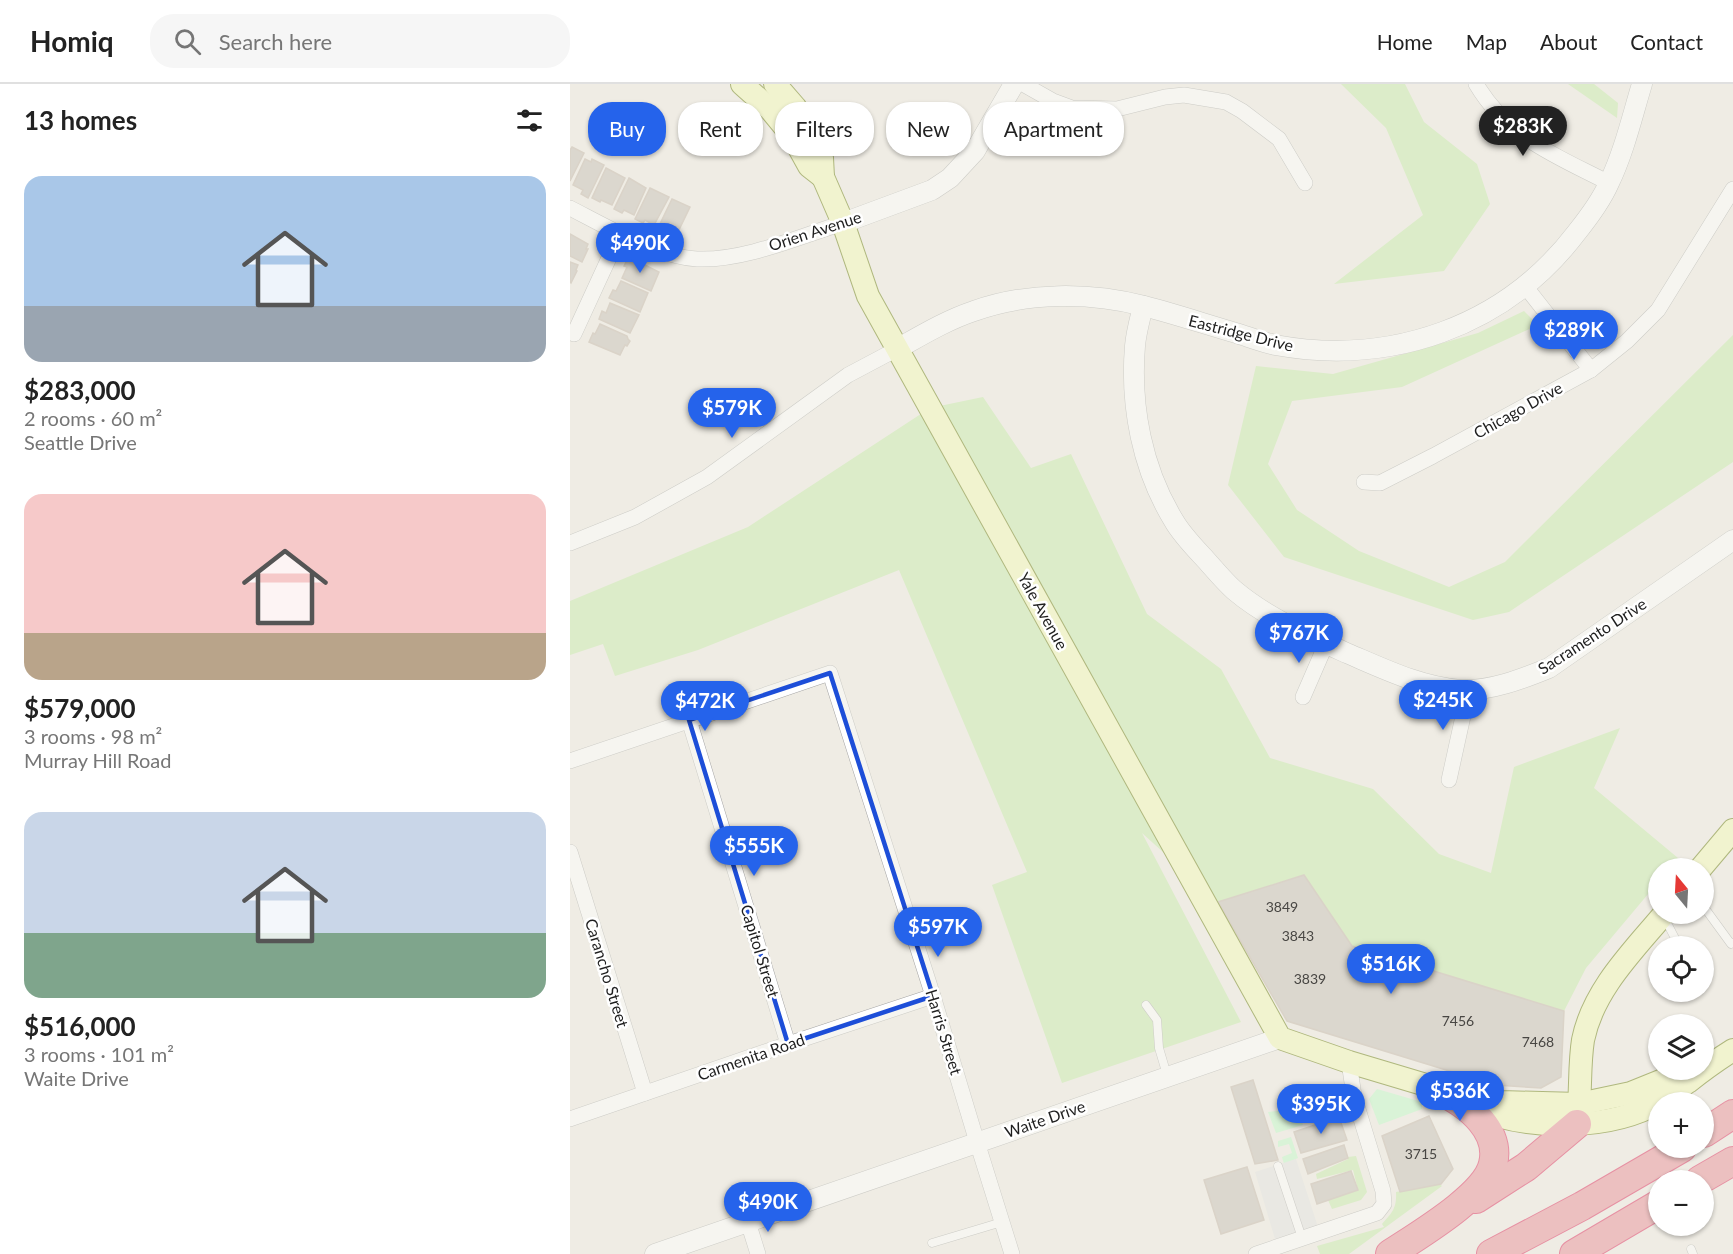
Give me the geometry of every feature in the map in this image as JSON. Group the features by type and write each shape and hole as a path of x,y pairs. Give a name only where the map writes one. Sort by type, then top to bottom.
{"highway":[{"path":"1436,1088 1464,1105 1480,1119 1490,1134 1494,1149 1493,1165 1485,1180 1471,1196 1438,1222"},
{"path":"1390,1254 1526,1167 1578,1114"},
{"path":"1714,1126 1733,1114"},
{"path":"1491,1254 1582,1206 1665,1158"},
{"path":"1714,1172 1733,1161"},
{"path":"1574,1254 1648,1210"}],"main road":[{"name":"Yale Avenue","path":"742,84 770,109 793,137 809,166 823,177"},
{"name":"Yale Avenue","path":"775,84 795,107 815,137 822,158 823,177 843,223 868,296 1280,1038"},
{"path":"1709,858 1733,830"},
{"path":"1578,1114 1580,1064 1590,1017 1612,978 1655,924"},
{"path":"1280,1038 1436,1088 1501,1102 1578,1114 1632,1115 1652,1107 1733,1050"},
{"path":"1714,1058 1733,1050"},
{"path":"1578,1114 1663,1080"}],"street":[{"name":"Orien Avenue","path":"570,208 620,234 672,255 695,259 742,255 843,223 932,190 950,178 975,151 1014,84"},
{"path":"1023,84 1072,108 1117,109 1165,97 1184,95 1226,102 1279,139 1305,183"},
{"path":"1476,84 1496,112 1521,135 1538,147 1609,183"},
{"name":"Eastridge Drive","path":"897,350 936,327 975,310 1009,302 1068,296 1108,299 1143,306 1274,344 1317,350 1360,351 1403,345 1444,332 1488,311 1525,286 1563,251 1593,212 1609,183 1642,84"},
{"name":"Chicago Drive","path":"1365,482 1380,483 1591,370 1627,341 1658,310 1733,189"},
{"path":"574,334 620,234"},
{"path":"1525,286 1591,370"},
{"name":"Sacramento Drive","path":"1143,306 1135,345 1134,382 1137,424 1143,449 1158,490 1174,522 1234,590 1292,628 1399,675 1461,690 1485,688 1549,668 1731,547"},
{"path":"570,543 634,517 707,477 848,375 897,350"},
{"path":"1303,697 1326,644"},
{"name":"Harris Street","path":"689,720 830,673 1012,1254"},
{"path":"1449,780 1469,689"},
{"path":"570,761 689,720"},
{"name":"Capitol Street","path":"689,720 788,1044"},
{"name":"Carancho Street","path":"570,852 645,1093"},
{"name":"Carmenita Road","path":"570,1119 933,996"},
{"name":"Waite Drive","path":"655,1254 1280,1038"},
{"path":"1256,1254 1377,1213 1384,1204 1383,1191 1354,1096 1349,1062"},
{"path":"748,1222 758,1254"}],"lane":[{"path":"1714,921 1731,944 1733,943"},
{"path":"1146,1005 1157,1020 1159,1048 1167,1076"},
{"path":"1278,1166 1302,1238"},
{"path":"932,1243 1002,1222"}],"highlighted area":[{"path":"830,673 933,996 788,1044 689,720"}],"green space":[{"path":"1341,84 1405,84 1424,122 1477,164 1490,204 1444,271 1334,284 1423,215 1386,128"},
{"path":"1568,84 1594,84 1618,103 1617,118"},
{"path":"1524,311 1538,325 1402,387 1292,401 1268,464 1297,510 1359,551 1449,587 1505,562 1733,335 1733,462 1509,612 1473,620 1284,557 1228,485 1256,366 1333,374 1478,333"},
{"path":"983,397 1031,468 1071,454 1147,614 1221,669 1270,758 1373,789 1439,854 1491,873 1514,767 1620,728 1594,788 1678,858 1648,858 1648,894 1586,968 1564,1011 1352,946 1303,875 1218,902 1142,833 1241,1022 1062,1083 992,885 1027,872 899,570 698,650 615,676 603,644 570,655 570,601 748,527 930,408"},
{"path":"1377,1089 1422,1102 1422,1109 1379,1125 1369,1099"},
{"path":"1297,1109 1303,1125 1276,1133 1268,1112"},
{"path":"1291,1137 1298,1158 1284,1164 1282,1157 1292,1153 1289,1144 1278,1147 1278,1141"},
{"path":"1356,1156 1367,1192 1361,1200 1332,1209 1328,1200 1358,1190 1353,1170 1317,1179 1316,1174 1348,1157"},
{"path":"1439,1184 1442,1186 1349,1254 1320,1254 1317,1246 1384,1227 1382,1224 1395,1206 1396,1192"}],"shaded area":[{"path":"1296,1159 1318,1227 1275,1239 1255,1172"}],"building":[{"path":"572,147 584,153 570,181 570,150"},
{"path":"585,159 591,162 592,159 604,165 588,198 581,194 583,190 573,185"},
{"path":"606,168 625,178 612,205 592,198"},
{"path":"629,178 646,188 634,215 624,210 622,213 614,209"},
{"path":"650,188 669,197 654,225 645,220 643,223 635,219"},
{"path":"672,199 690,207 675,238 668,234 669,231 659,226"},
{"path":"570,234 588,244 582,262 570,256"},
{"path":"628,258 659,272 651,291 622,278"},
{"path":"570,262 578,265 571,283 570,282"},
{"path":"621,281 648,293 640,312 609,298"},
{"path":"610,303 639,315 630,333 599,319 602,311 606,313"},
{"path":"600,324 627,336 630,341 620,355 589,342"},
{"path":"1304,875 1352,946 1564,1011 1561,1077 1541,1088 1495,1085 1287,1021 1218,902"},
{"path":"1253,1080 1278,1160 1255,1164 1231,1087"},
{"path":"1429,1116 1453,1169 1441,1184 1400,1192 1382,1136"},
{"path":"1339,1117 1347,1140 1301,1153 1294,1132"},
{"path":"1344,1145 1348,1158 1308,1174 1303,1159"},
{"path":"1247,1167 1264,1220 1221,1234 1204,1180"},
{"path":"1351,1171 1358,1190 1317,1204 1311,1184"}]}
